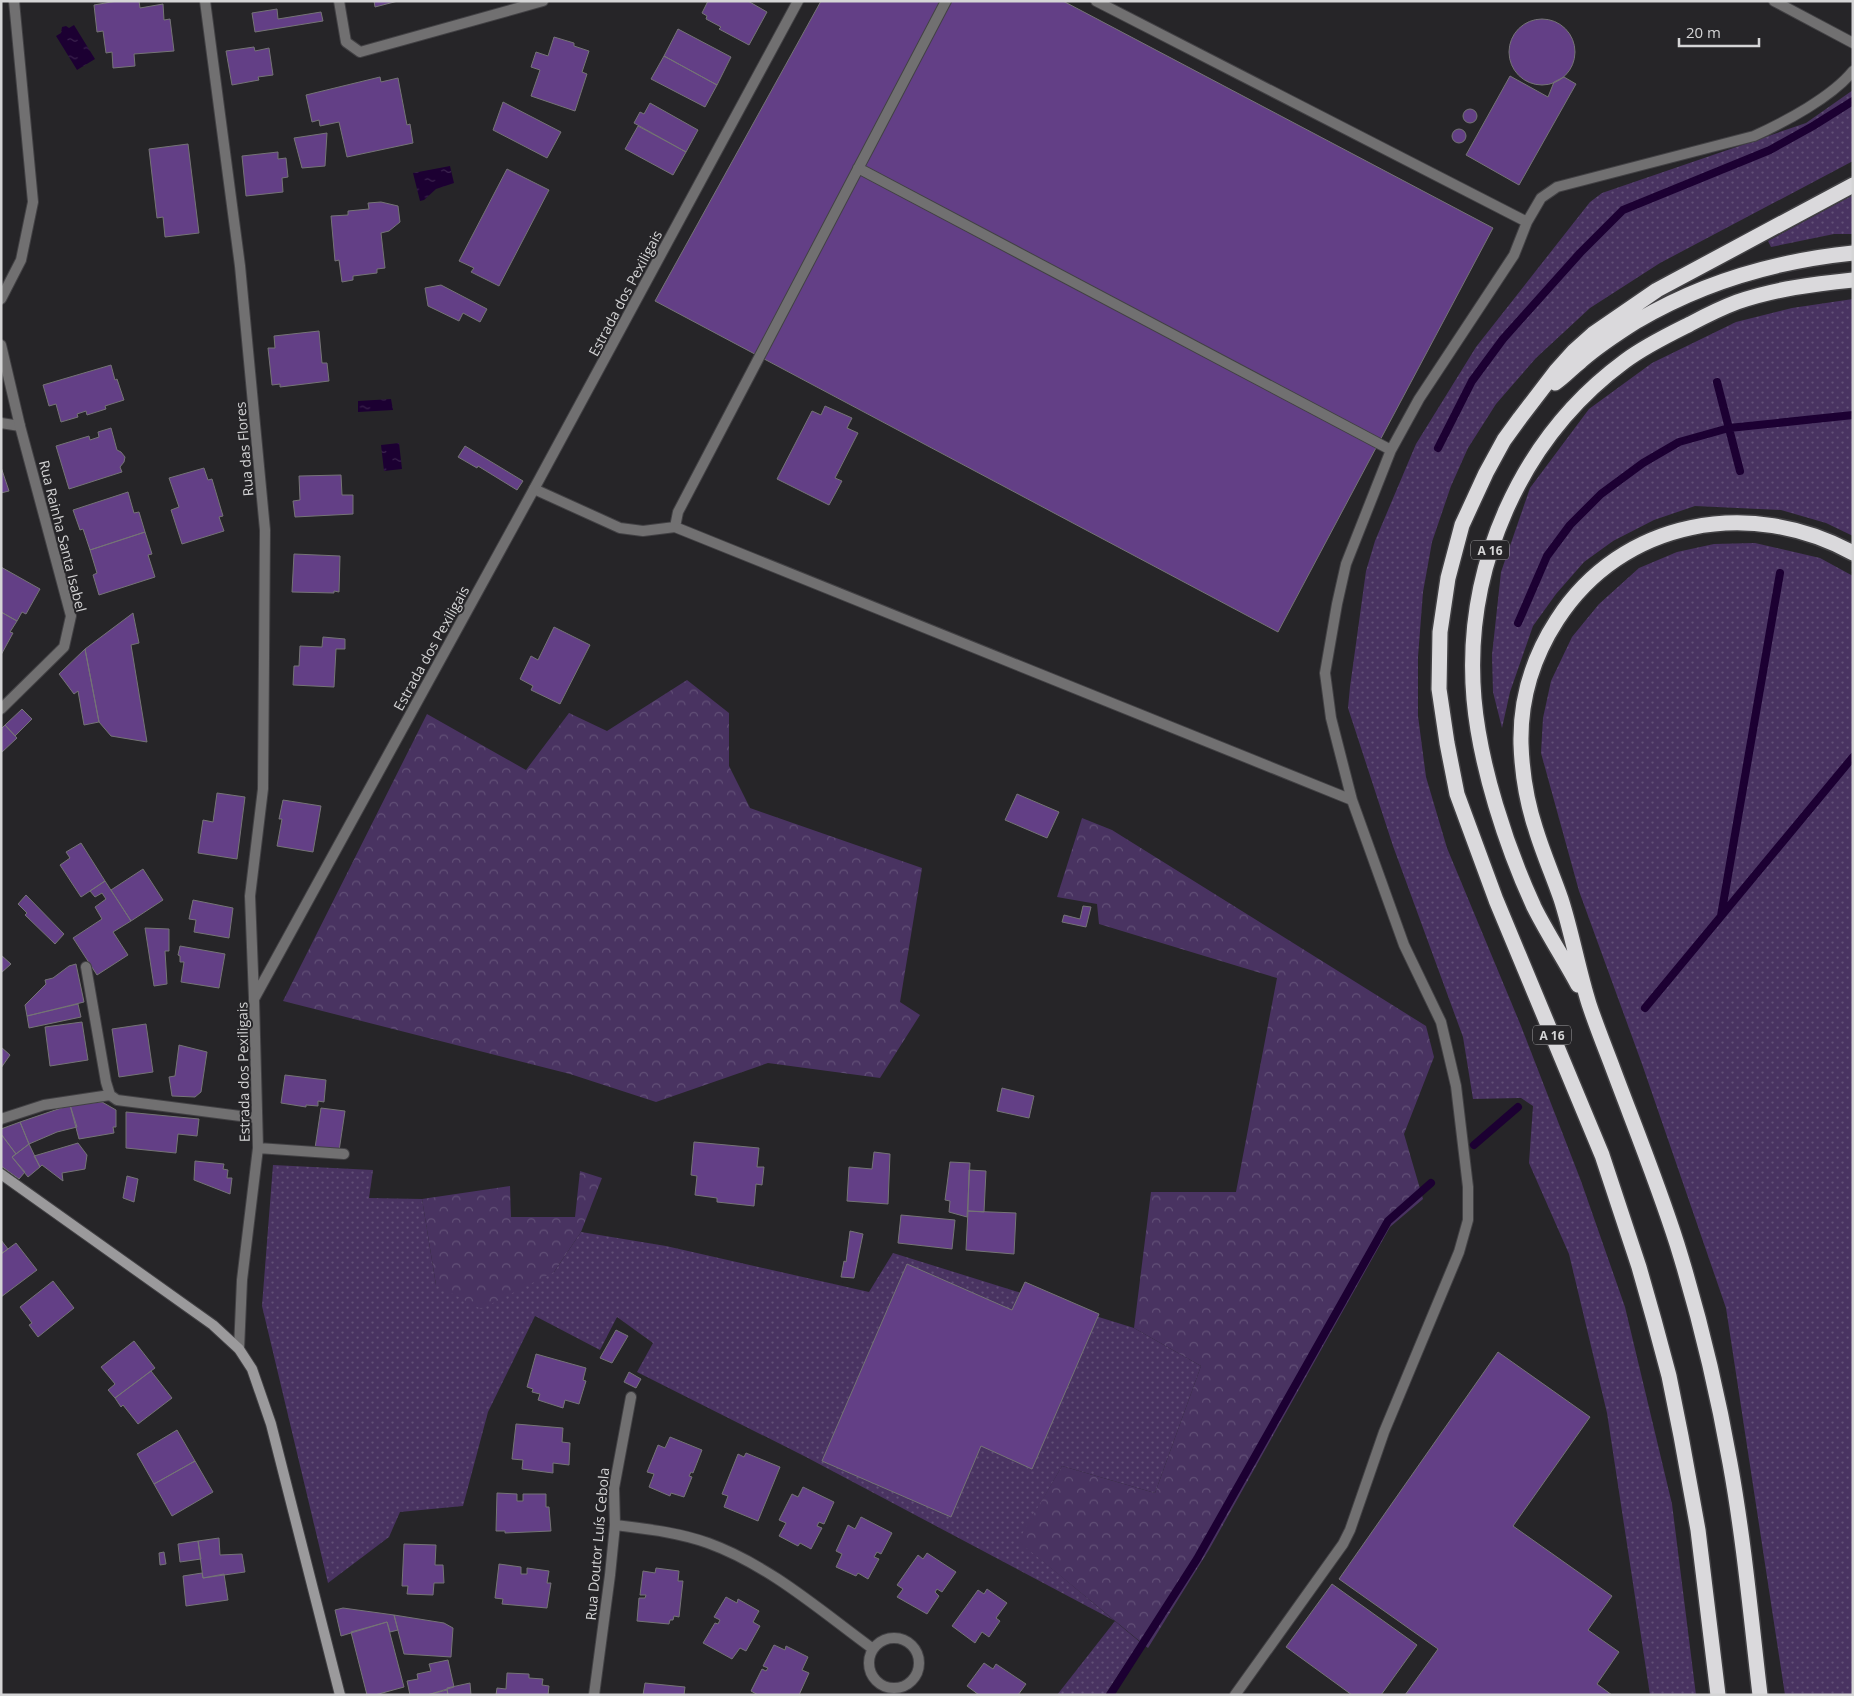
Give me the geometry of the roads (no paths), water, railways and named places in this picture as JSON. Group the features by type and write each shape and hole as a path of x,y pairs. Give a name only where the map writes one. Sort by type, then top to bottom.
{"highway":[{"name":"A 16","path":"1718,1695 1698,1530 1669,1376 1636,1257 1602,1154 1496,900 1457,794 1439,689 1440,632 1448,578 1462,525 1486,473 1504,440 1556,371 1574,351 1626,309 1687,273 1853,185"},
{"name":"A 16","path":"1538,396 1562,378 1581,360 1637,322 1708,286 1745,273 1787,262 1853,253"},
{"name":"A 16","path":"1590,1006 1534,907 1494,801 1483,754 1474,699 1474,642 1480,589 1492,544 1511,496 1535,457 1562,420 1590,391 1625,361 1663,337 1737,302 1800,288 1853,280"},
{"name":"A 16","path":"1760,1695 1730,1463 1706,1352 1677,1244 1590,1006 1562,900 1535,828 1523,771 1522,720 1530,674 1550,630 1579,590 1599,571 1622,555 1646,542 1680,530 1716,524 1768,524 1812,534 1853,553"}],"main road":[{"path":"1,1174 213,1326 240,1349 252,1369 271,1424 340,1695"}],"street":[{"path":"1,299 21,260 34,202 14,1"},
{"name":"Rua das Flores","path":"205,1 240,266 265,530 263,789 250,896 254,999"},
{"path":"339,1 346,42 360,52 543,1"},
{"name":"Estrada dos Pexiligais","path":"240,1349 242,1280 258,1148 254,999 534,489 798,1"},
{"path":"675,527 678,512 946,1"},
{"path":"1096,1 1527,222"},
{"path":"1774,1 1853,43"},
{"path":"1236,1695 1343,1544 1350,1530 1384,1432 1460,1252 1468,1220 1468,1187 1456,1086 1441,1022 1404,945 1352,800 1331,718 1325,673 1346,564 1390,450 1419,399 1514,255 1527,222 1541,198 1557,187 1754,136 1777,125 1820,98 1846,79 1853,70"},
{"path":"858,168 1390,450"},
{"name":"Rua Rainha Santa Isabel","path":"1,346 20,426 71,616 64,647 1,709"},
{"path":"1,423 20,426"},
{"path":"534,489 620,528 643,531 675,527 1352,800"},
{"path":"86,967 106,1082 110,1095 116,1100 256,1118"},
{"path":"1,1118 44,1105 110,1095"},
{"path":"258,1148 344,1154"},
{"name":"Rua Doutor Luís Cebola","path":"594,1695 615,1525 614,1488 630,1397"},
{"path":"615,1525 664,1531 708,1543 747,1561 784,1584 873,1649"},
{"path":"886,1639 902,1639 909,1642 919,1656 918,1672 907,1685 899,1688 890,1688 876,1680 870,1665 873,1649 886,1639"}],"water":[{"path":"74,25 95,59 77,70 56,36 61,33 62,27 66,26 69,28"},
{"path":"450,166 454,183 436,189 424,200 420,201 413,173"},
{"path":"391,399 393,410 358,412 358,401"},
{"path":"399,443 402,469 384,471 381,445"}],"waterway":[{"path":"1438,448 1472,381 1503,339 1580,253 1623,210 1770,150 1853,101"},
{"path":"1717,382 1740,471"},
{"path":"1518,623 1547,556 1570,525 1601,494 1643,463 1679,442 1729,428 1853,415"},
{"path":"1721,916 1780,573"},
{"path":"1645,1008 1853,757"},
{"path":"1474,1145 1518,1107"},
{"path":"1110,1695 1197,1559 1388,1221 1431,1183"}]}
